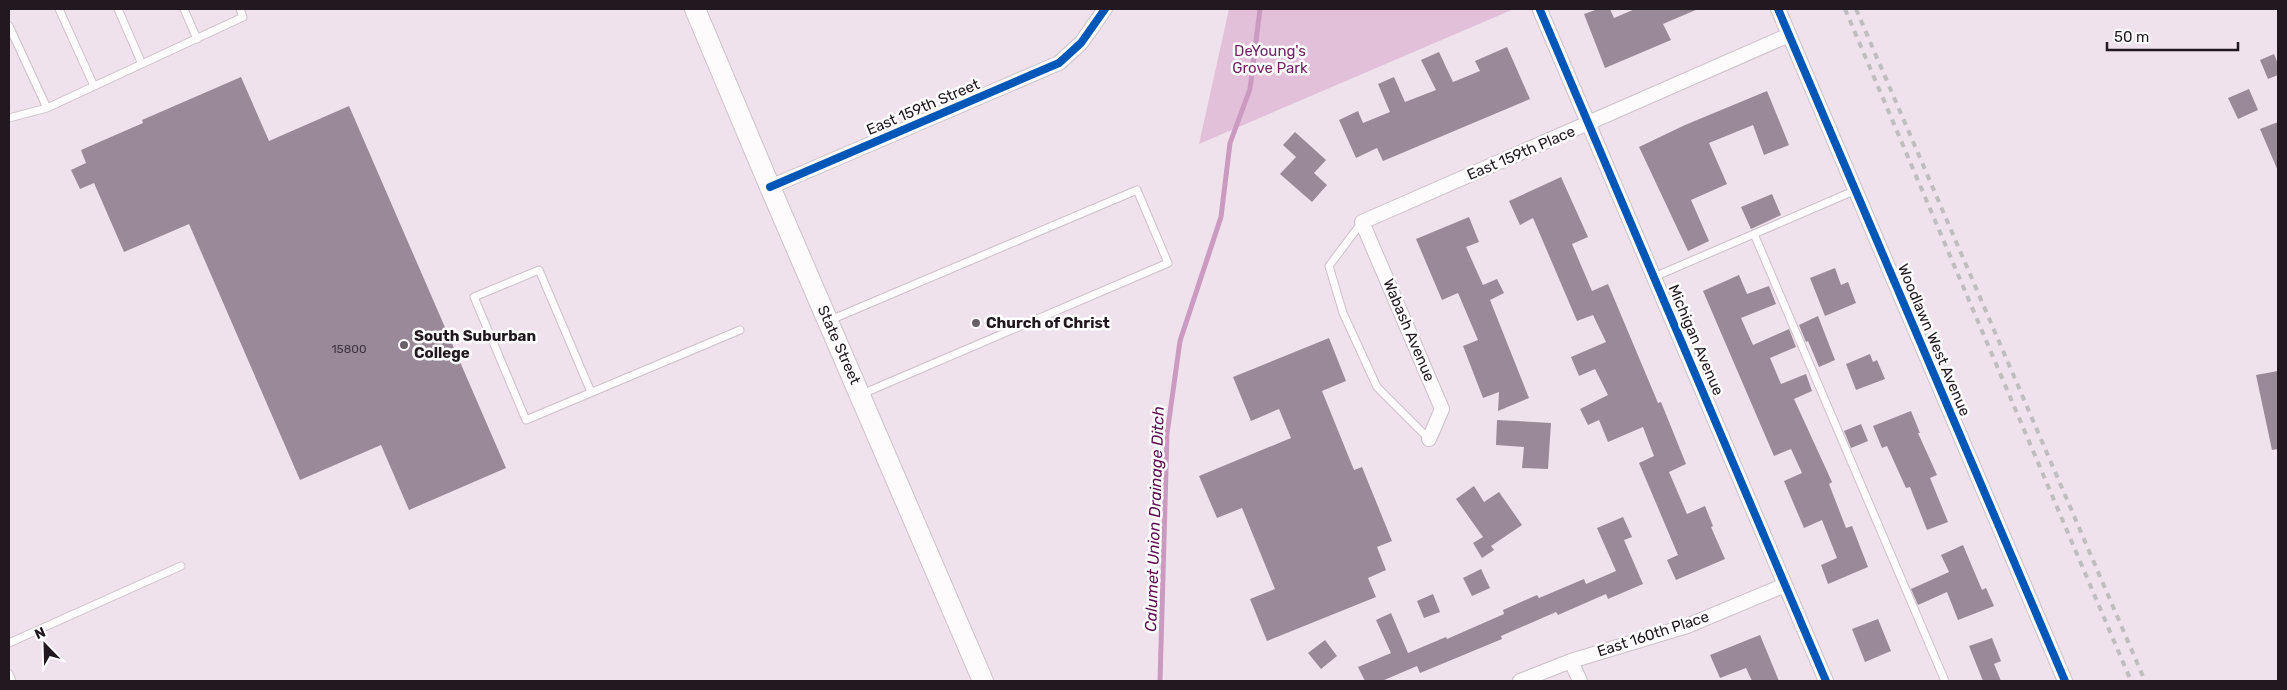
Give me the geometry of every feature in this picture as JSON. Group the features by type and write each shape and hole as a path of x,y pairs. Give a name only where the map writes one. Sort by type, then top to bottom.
{"main road":[{"name":"State Street","path":"695,9 983,681"}],"street":[{"name":"East 159th Street","path":"770,187 1059,63 1081,43 1105,9"},
{"name":"Woodlawn West Avenue","path":"1778,9 2066,681"},
{"name":"Michigan Avenue","path":"1540,10 1826,681"},
{"name":"East 159th Place","path":"1362,222 1789,35"},
{"name":"Wabash Avenue","path":"1362,222 1442,409 1429,439"},
{"name":"East 160th Place","path":"1520,681 1571,661 1687,626 1785,585"},
{"path":"1571,661 1580,681"}],"lane":[{"path":"59,9 94,86"},
{"path":"118,9 142,64"},
{"path":"184,9 197,38"},
{"path":"9,118 47,108 243,17 240,9"},
{"path":"9,26 47,108"},
{"path":"828,322 1137,190 1168,263 860,395"},
{"path":"1654,277 1856,190"},
{"path":"1362,222 1329,266 1343,313 1377,387 1429,439"},
{"path":"1754,234 1945,681"},
{"path":"590,392 539,270 474,298 526,420 740,330"},
{"path":"9,643 181,566"},
{"path":"9,674 12,681"}],"green space":[{"name":"DeYoung's Grove Park","path":"1229,9 1514,9 1199,144"}],"building":[{"path":"1598,9 1610,9 1614,18 1635,9 1698,9 1663,24 1671,40 1605,68 1584,14"},
{"path":"1507,47 1530,99 1383,161 1377,148 1356,158 1339,120 1358,111 1363,123 1390,112 1378,84 1394,77 1405,102 1436,90 1421,60 1439,52 1453,82 1480,71 1475,61"},
{"path":"2274,54 2278,64 2278,75 2268,79 2260,60"},
{"name":"South Suburban College","path":"241,77 269,141 349,106 506,468 409,510 381,445 300,480 189,224 124,252 94,183 80,189 71,170 86,163 81,150 143,123 142,120"},
{"path":"2249,89 2258,110 2238,119 2228,98"},
{"path":"1767,91 1789,145 1764,155 1753,125 1709,143 1727,184 1691,200 1709,241 1688,251 1639,147 1685,125"},
{"path":"2278,122 2278,171 2260,129"},
{"path":"1295,132 1326,160 1314,173 1327,185 1312,202 1280,174 1296,157 1283,145"},
{"path":"1561,177 1588,237 1572,244 1592,291 1608,284 1658,403 1661,402 1686,464 1669,472 1687,514 1705,506 1713,526 1711,527 1725,559 1676,580 1667,560 1678,555 1639,463 1654,456 1643,427 1608,442 1599,420 1588,425 1580,409 1608,395 1595,369 1579,376 1571,357 1606,342 1593,315 1577,321 1533,218 1520,225 1509,201"},
{"path":"1772,194 1781,215 1751,229 1741,207"},
{"path":"1469,217 1479,242 1466,247 1483,285 1497,279 1504,293 1490,300 1529,398 1498,411 1499,392 1483,398 1463,346 1478,340 1458,293 1442,300 1416,239"},
{"path":"1835,268 1841,285 1848,282 1856,303 1825,316 1810,278"},
{"path":"1739,275 1747,294 1769,286 1776,304 1741,318 1753,345 1789,329 1796,347 1770,358 1781,384 1806,374 1812,391 1794,399 1832,482 1829,484 1846,528 1852,526 1868,567 1828,584 1821,565 1837,558 1822,520 1804,528 1784,481 1802,473 1791,449 1774,456 1703,291"},
{"path":"1818,316 1835,360 1819,367 1799,325"},
{"path":"1329,338 1346,381 1322,391 1354,470 1362,467 1392,541 1377,547 1386,570 1368,578 1376,597 1267,641 1250,599 1275,589 1242,508 1217,518 1199,476 1291,438 1279,409 1251,421 1233,377"},
{"path":"1870,354 1873,362 1877,360 1885,379 1856,390 1846,364"},
{"path":"2278,371 2278,449 2272,450 2256,375"},
{"path":"1911,411 1920,433 1918,433 1937,475 1930,478 1948,522 1927,530 1910,487 1906,488 1887,446 1882,448 1873,426"},
{"path":"1497,420 1551,423 1548,469 1522,468 1524,447 1496,445"},
{"path":"1861,424 1868,441 1851,448 1844,431"},
{"path":"1474,486 1484,502 1499,492 1522,525 1491,546 1494,550 1482,558 1473,543 1483,537 1456,499"},
{"path":"1623,517 1632,537 1624,540 1643,584 1608,599 1606,594 1558,615 1556,612 1501,636 1502,639 1420,673 1417,666 1382,681 1365,681 1358,667 1391,653 1376,620 1391,613 1408,653 1446,637 1447,639 1504,614 1503,610 1537,595 1539,598 1584,579 1586,584 1616,571 1597,528"},
{"path":"1963,545 1982,590 1986,588 1994,606 1958,620 1947,592 1918,605 1911,589 1949,572 1941,555"},
{"path":"1481,569 1490,588 1472,596 1463,578"},
{"path":"1433,594 1440,612 1424,618 1417,601"},
{"path":"1878,619 1891,651 1865,662 1852,629"},
{"path":"1760,635 1779,681 1752,681 1746,668 1720,678 1710,655"},
{"path":"1992,638 2001,661 1994,664 2001,681 1983,681 1969,646"},
{"path":"1325,640 1337,656 1321,669 1308,653"}],"waterway":[{"name":"Calumet Union Drainage Ditch","path":"1160,681 1167,434 1180,341 1221,217 1230,143 1250,89 1260,9"}],"railway":[{"path":"1845,9 2131,681"},
{"path":"1856,9 2145,681"}],"cycle path":[{"path":"770,187 1059,63 1081,43 1105,9"},
{"path":"1778,9 2065,681"},
{"path":"1540,10 1826,681"}],"place":[{"name":"Church of Christ","path":"976,323"},
{"name":"South Suburban College","path":"404,345"}]}
